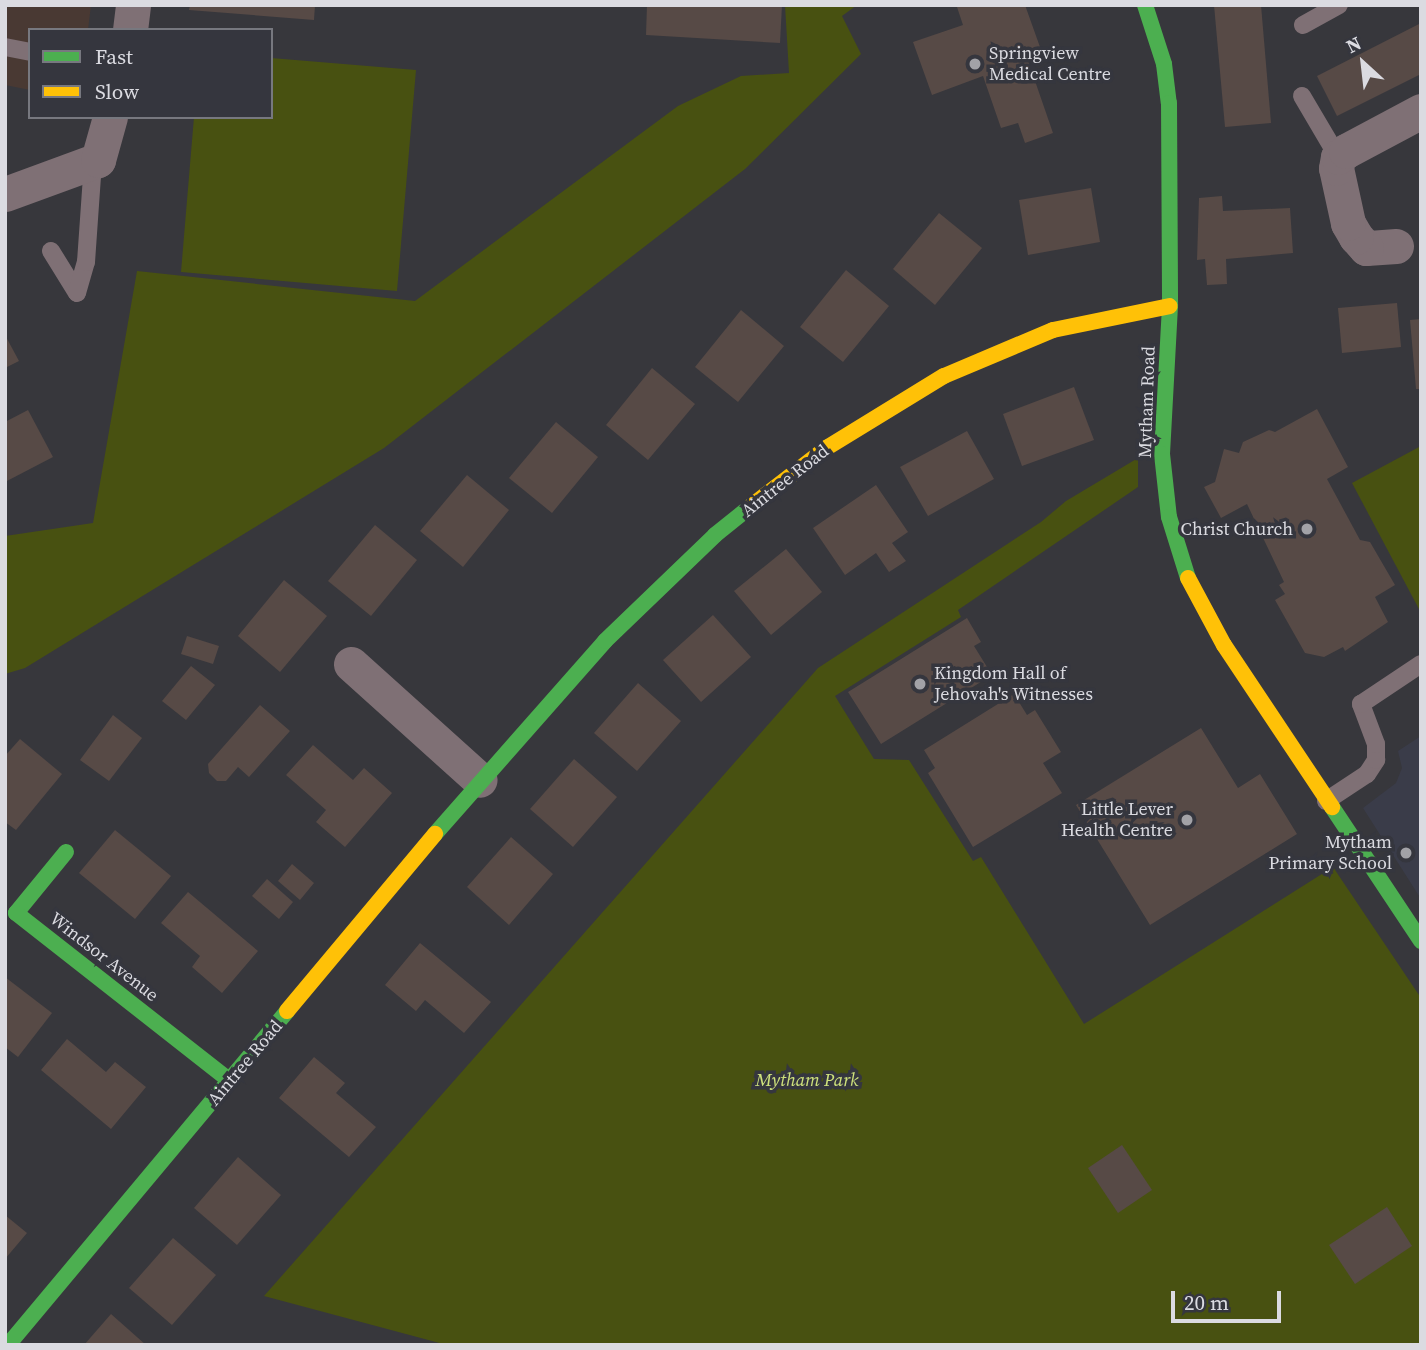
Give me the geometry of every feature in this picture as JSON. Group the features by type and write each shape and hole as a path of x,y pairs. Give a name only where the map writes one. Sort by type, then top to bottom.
{"street":[{"path":"130,28 133,5"},
{"name":"Mytham Road","path":"1145,5 1164,64 1169,103 1170,306 1162,454 1169,517 1185,573 1224,645 1421,941"},
{"path":"1396,246 1366,248 1356,237 1348,223 1336,168 1338,157 1421,111"},
{"path":"5,194 98,160 109,119"},
{"name":"Aintree Road","path":"9,1345 480,780 605,640 715,535 828,447 944,376 1054,331 1170,306"},
{"path":"351,664 480,780"},
{"name":"Windsor Avenue","path":"66,852 16,913 230,1081"}],"lane":[{"path":"1303,25 1339,5"},
{"path":"5,47 28,52"},
{"path":"1302,96 1338,157"},
{"path":"51,251 77,293 86,262 93,161"},
{"path":"1326,801 1367,774 1376,760 1376,744 1361,704 1421,664"}],"shaded area":[{"path":"5,5 91,5 88,28 28,28 28,90 5,85"},
{"name":"Mytham Primary School","path":"1421,736 1421,899 1363,808 1396,783 1402,768 1398,751"}],"green space":[{"path":"785,5 857,5 842,16 861,54 745,169 384,448 25,668 5,674 5,536 93,523 137,271 415,301 678,106 741,76 789,73"},
{"path":"273,58 416,70 397,291 181,272 194,119 273,119"},
{"path":"1421,446 1421,611 1420,611 1352,483"},
{"name":"Mytham Park","path":"1138,458 1138,487 958,610 961,617 835,696 874,759 909,760 973,861 981,857 1084,1024 1333,867 1421,998 1421,1345 447,1345 264,1296 818,668 1041,522 1066,501"}],"building":[{"path":"190,5 315,5 314,20 189,10"},
{"path":"647,5 782,5 780,43 646,35"},
{"name":"Springview Medical Centre","path":"1025,5 1040,47 1025,52 1053,133 1025,143 1018,123 1001,128 983,76 932,95 913,42 963,25 957,7"},
{"path":"1214,5 1261,5 1271,123 1225,127"},
{"path":"1421,23 1421,74 1337,116 1317,76"},
{"path":"1091,188 1100,242 1028,255 1019,200"},
{"path":"1222,196 1223,211 1290,208 1293,253 1226,259 1227,284 1207,285 1205,259 1197,260 1199,198"},
{"path":"939,213 982,248 935,305 893,269"},
{"path":"846,270 889,306 843,362 800,327"},
{"path":"1397,303 1401,347 1342,353 1338,308"},
{"path":"741,310 784,346 738,402 695,367"},
{"path":"1421,319 1421,389 1416,389 1410,320"},
{"path":"5,335 19,361 5,368"},
{"path":"652,368 695,404 648,460 606,425"},
{"path":"1074,387 1094,440 1022,466 1003,414"},
{"name":"Christ Church","path":"1317,409 1348,467 1327,479 1360,540 1370,542 1395,585 1375,597 1388,622 1345,651 1343,647 1324,657 1305,653 1275,600 1285,594 1279,585 1284,582 1247,504 1221,518 1204,487 1215,482 1224,449 1239,453 1243,442 1269,430 1275,432"},
{"path":"28,410 53,457 5,482 5,422"},
{"path":"556,422 598,457 552,513 509,478"},
{"path":"967,431 994,479 928,516 900,467"},
{"path":"467,475 509,510 463,567 420,531"},
{"path":"876,485 908,532 892,543 906,561 889,572 876,553 845,575 813,528"},
{"path":"375,525 417,560 371,616 328,581"},
{"path":"786,549 822,592 771,635 734,591"},
{"path":"284,580 327,616 280,672 238,636"},
{"path":"713,615 751,657 701,702 663,660"},
{"name":"Kingdom Hall of Jehovah's Witnesses","path":"967,618 981,642 974,646 992,675 881,744 848,692"},
{"path":"187,636 219,646 213,664 181,654"},
{"path":"191,666 215,685 186,720 162,701"},
{"path":"638,683 681,721 637,771 594,733"},
{"path":"1014,694 1027,715 1035,710 1061,752 1043,763 1062,793 973,847 928,773 935,768 924,750"},
{"path":"260,705 290,731 249,777 238,767 226,781 217,781 209,773 208,764"},
{"path":"113,715 142,738 109,781 80,760"},
{"name":"Little Lever Health Centre","path":"1201,728 1238,788 1260,774 1297,834 1150,925 1076,805"},
{"path":"20,739 62,774 16,830 5,822 5,756"},
{"path":"313,745 353,780 364,768 392,793 345,847 316,822 326,810 286,775"},
{"path":"574,759 617,797 573,847 530,809"},
{"path":"115,830 171,876 135,919 79,873"},
{"path":"511,837 553,874 509,925 467,887"},
{"path":"292,864 314,883 300,900 278,881"},
{"path":"267,879 293,902 279,919 252,896"},
{"path":"188,892 258,951 222,993 192,967 200,956 161,923"},
{"path":"420,943 491,1002 464,1033 425,1000 416,1011 385,985"},
{"path":"5,977 52,1013 18,1057 5,1047"},
{"path":"67,1039 106,1072 115,1062 146,1087 111,1129 41,1070"},
{"path":"314,1057 345,1083 336,1093 376,1127 349,1157 279,1098"},
{"path":"1122,1145 1152,1190 1118,1213 1088,1168"},
{"path":"238,1157 281,1195 237,1245 194,1208"},
{"path":"1387,1207 1412,1246 1355,1284 1329,1245"},
{"path":"5,1215 27,1233 5,1259"},
{"path":"173,1238 216,1275 172,1325 129,1288"},
{"path":"111,1314 146,1345 84,1345"}],"traffic: fast":[{"path":"1145,5 1164,64 1169,103 1170,306 1162,454 1169,517 1188,578"},
{"path":"435,834 605,641 715,535 750,507"},
{"path":"1332,807 1421,941"},
{"path":"66,852 16,913 230,1081"},
{"path":"8,1345 287,1011"}],"traffic: slow":[{"path":"750,507 828,447 944,376 1053,330 1170,306"},
{"path":"1188,578 1224,645 1332,807"},
{"path":"287,1011 435,834"}],"place":[{"name":"Springview Medical Centre","path":"975,64"},
{"name":"Christ Church","path":"1307,529"},
{"name":"Kingdom Hall of Jehovah's Witnesses","path":"920,684"},
{"name":"Little Lever Health Centre","path":"1187,820"},
{"name":"Mytham Primary School","path":"1406,853"}]}
